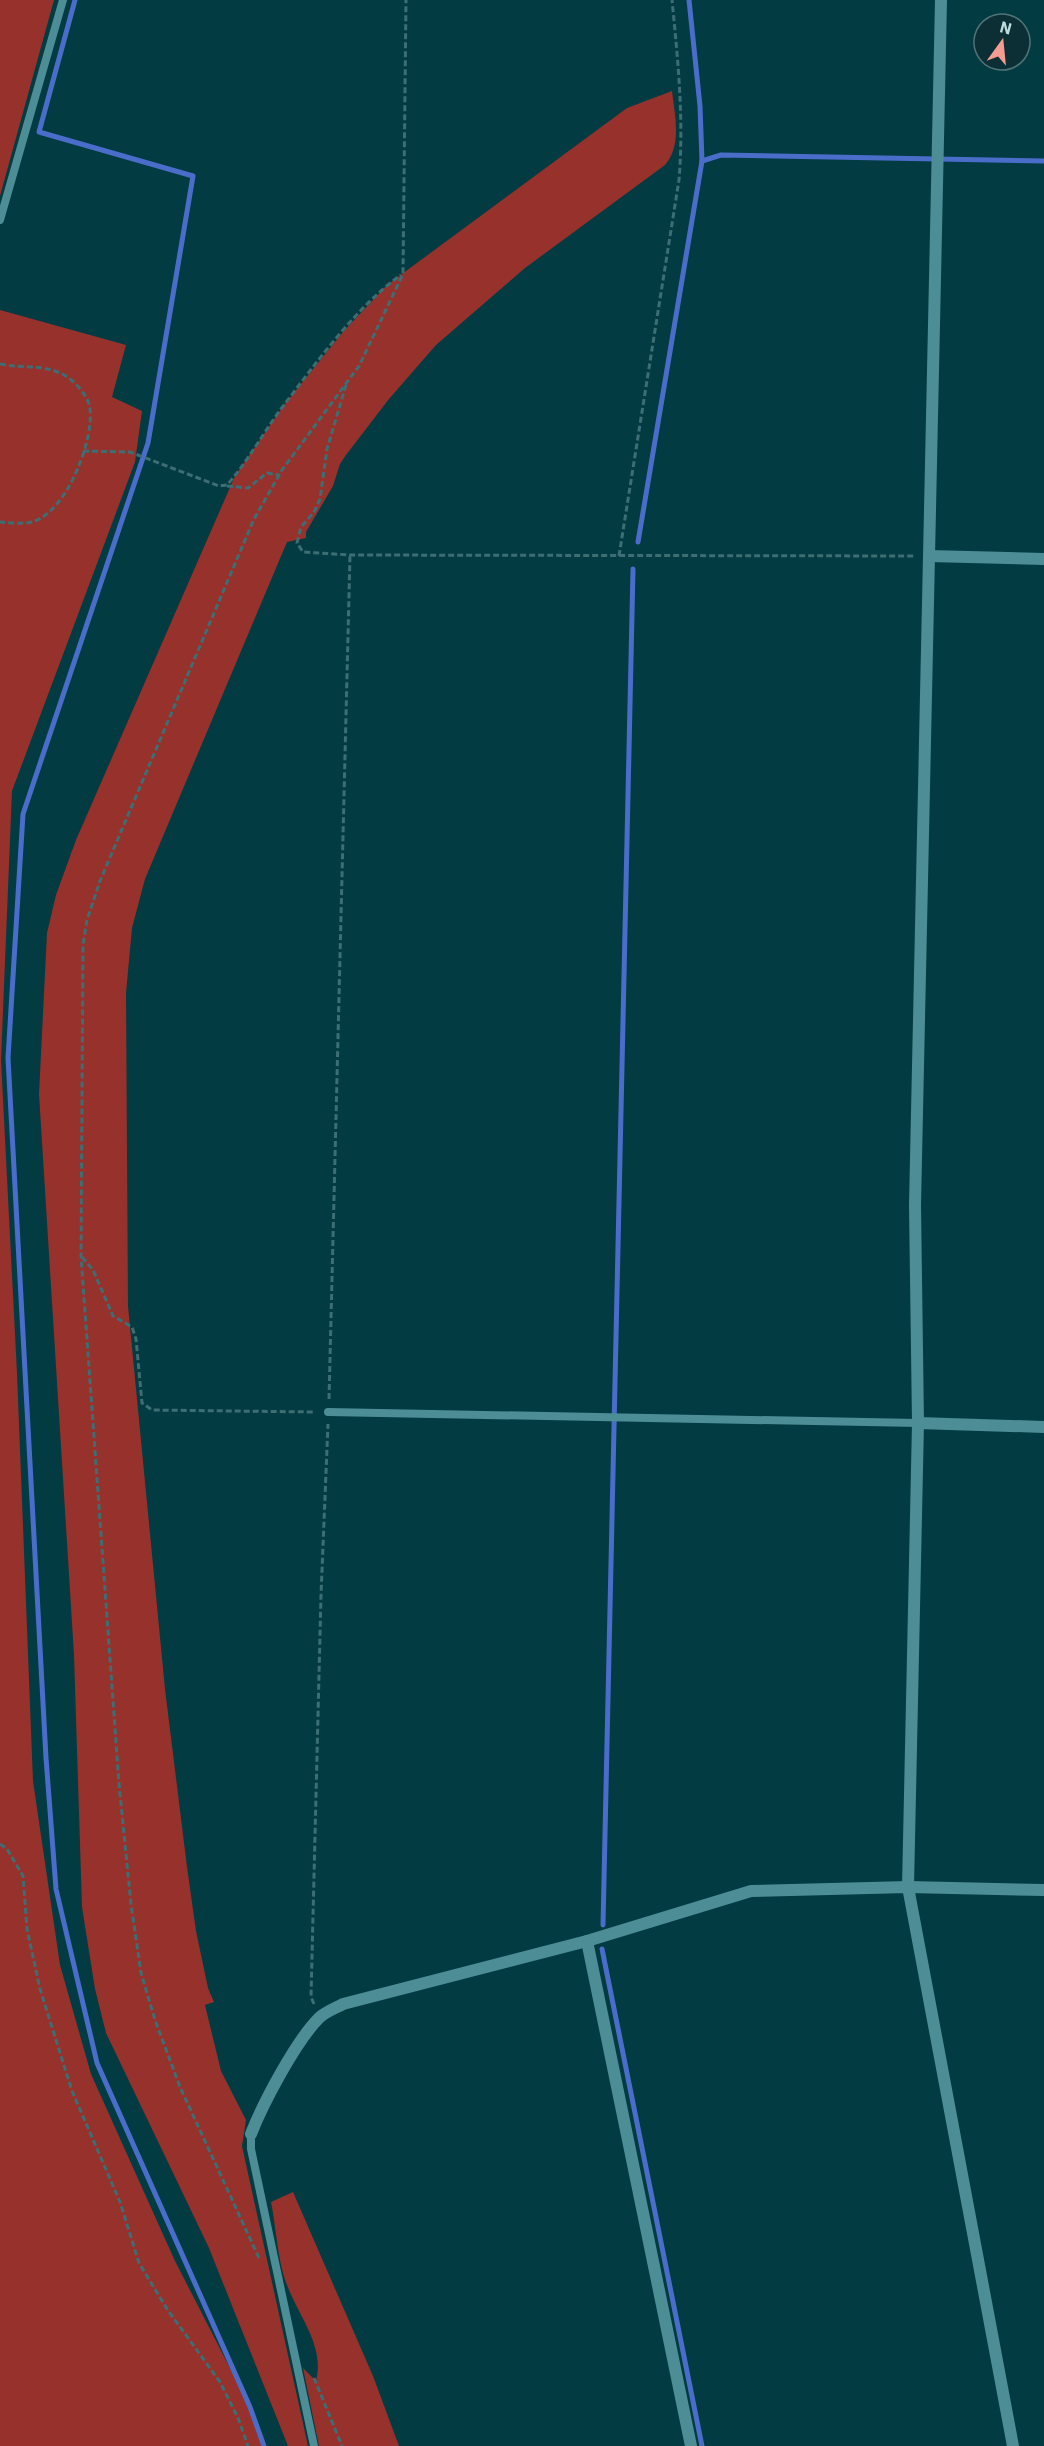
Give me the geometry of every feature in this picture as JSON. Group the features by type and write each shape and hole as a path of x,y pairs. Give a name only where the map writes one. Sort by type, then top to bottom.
{"street":[{"path":"941,0 915,1205 918,1423 908,1887 1013,2446"},
{"path":"929,556 1044,559"},
{"path":"918,1423 1044,1427"},
{"path":"251,2134 257,2118 300,2043 320,2016 343,2004 586,1941 751,1891 908,1887 1044,1890"},
{"path":"586,1941 691,2446"}],"lane":[{"path":"0,220 63,0"},
{"path":"328,1413 918,1423"},
{"path":"251,2134 251,2149 314,2446"}],"path":[{"path":"263,2267 180,2087 155,2020 141,1972 131,1904 119,1784 81,1256 83,945 87,920 100,881 245,536 279,475 359,366 403,274 406,0"},
{"path":"619,556 679,180 682,137 681,96 672,0"},
{"path":"222,485 227,485 235,476 284,405 344,332 387,285 403,274"},
{"path":"0,364 15,367 38,366 60,372 80,389 90,408 79,466 64,494 46,514 33,522 0,522"},
{"path":"347,383 327,449 320,499 314,512 301,527 297,543 303,552 350,555 929,556"},
{"path":"83,451 130,452 222,485 248,488 267,473 279,475"},
{"path":"320,2016 311,1997 350,555"},
{"path":"81,1256 93,1270 113,1316 132,1327 136,1340 142,1404 152,1410 328,1413"},
{"path":"0,1844 7,1849 23,1876 27,1929 40,1989 72,2091 120,2202 139,2263 167,2309 220,2382 238,2418 248,2446"},
{"path":"311,2371 342,2446"}],"shaded area":[{"path":"0,0 54,0 0,196"},
{"path":"672,91 676,130 674,149 665,165 525,268 436,345 389,399 346,455 340,464 333,486 306,532 306,538 287,542 145,879 132,928 126,993 128,1306 165,1689 196,1931 208,1988 214,2002 205,2005 221,2071 246,2120 242,2146 308,2446 288,2446 209,2248 106,2033 95,1989 82,1907 74,1655 39,1094 47,933 56,895 76,840 235,476 284,405 343,332 387,285 627,108"},
{"path":"0,310 126,345 112,397 142,411 135,462 12,791 1,1060 17,1373 33,1781 60,1965 91,2074 175,2261 250,2407 262,2446 0,2446"},
{"path":"293,2192 373,2376 399,2446 319,2446 303,2368 316,2381 317,2356 314,2344 284,2276 271,2202"}],"waterway":[{"path":"75,0 39,132 193,176 148,443 23,814 8,1058 46,1758 56,1889 97,2063 250,2407 264,2446"},
{"path":"638,542 702,161 700,106 689,0"},
{"path":"702,161 721,155 1044,161"},
{"path":"603,1925 633,569"},
{"path":"602,1949 702,2446"}]}
